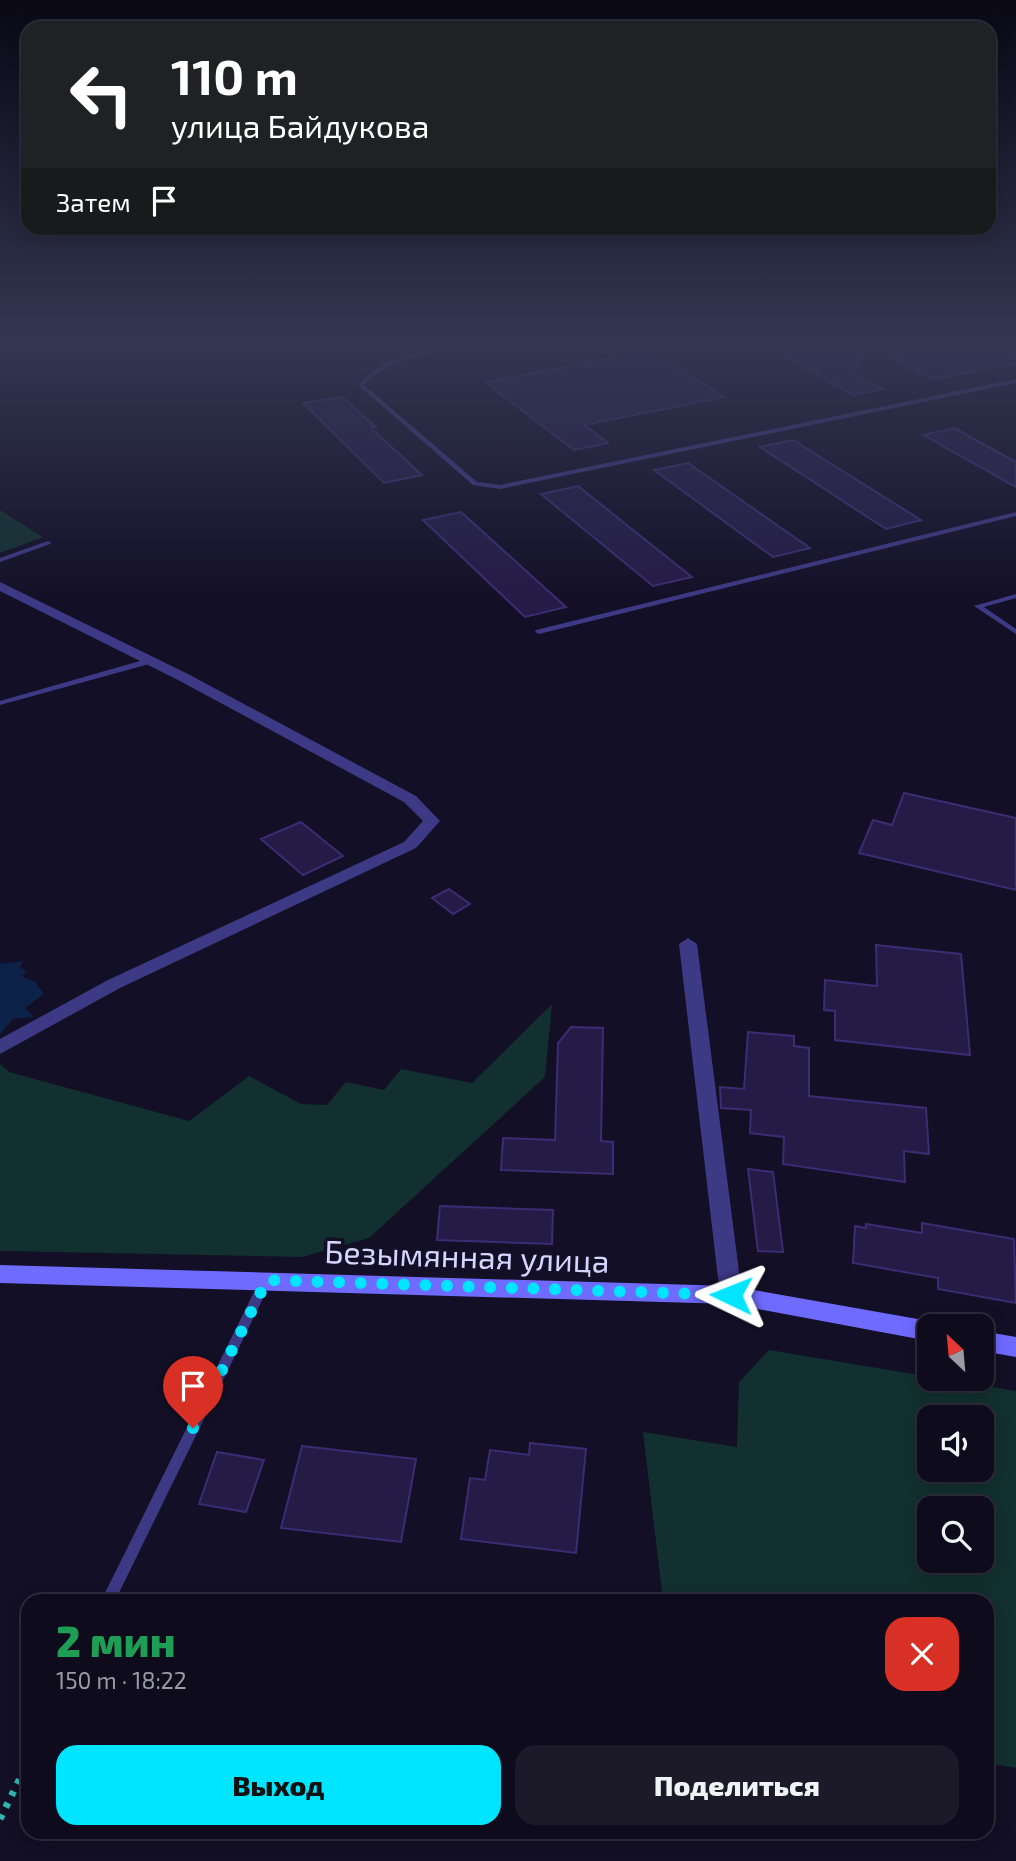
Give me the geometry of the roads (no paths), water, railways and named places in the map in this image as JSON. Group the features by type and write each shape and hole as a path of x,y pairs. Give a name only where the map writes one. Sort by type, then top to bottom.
{"main road":[{"name":"Безымянная улица","path":"0,1274 731,1295 917,1329"},
{"path":"994,1343 1016,1347"}],"street":[{"path":"0,586 150,661 410,799 432,821 410,845 114,984 0,1047"},
{"path":"688,944 731,1295"}],"lane":[{"path":"411,429 475,484 500,487 783,429"},
{"path":"540,632 1016,514"},
{"path":"0,560 48,543"},
{"path":"1016,596 978,606 1016,632"},
{"path":"0,703 150,661"},
{"path":"111,1594 267,1280"}],"water":[{"path":"23,961 20,968 26,970 23,977 35,982 44,994 25,1008 34,1017 13,1019 0,1034 0,964"}]}
